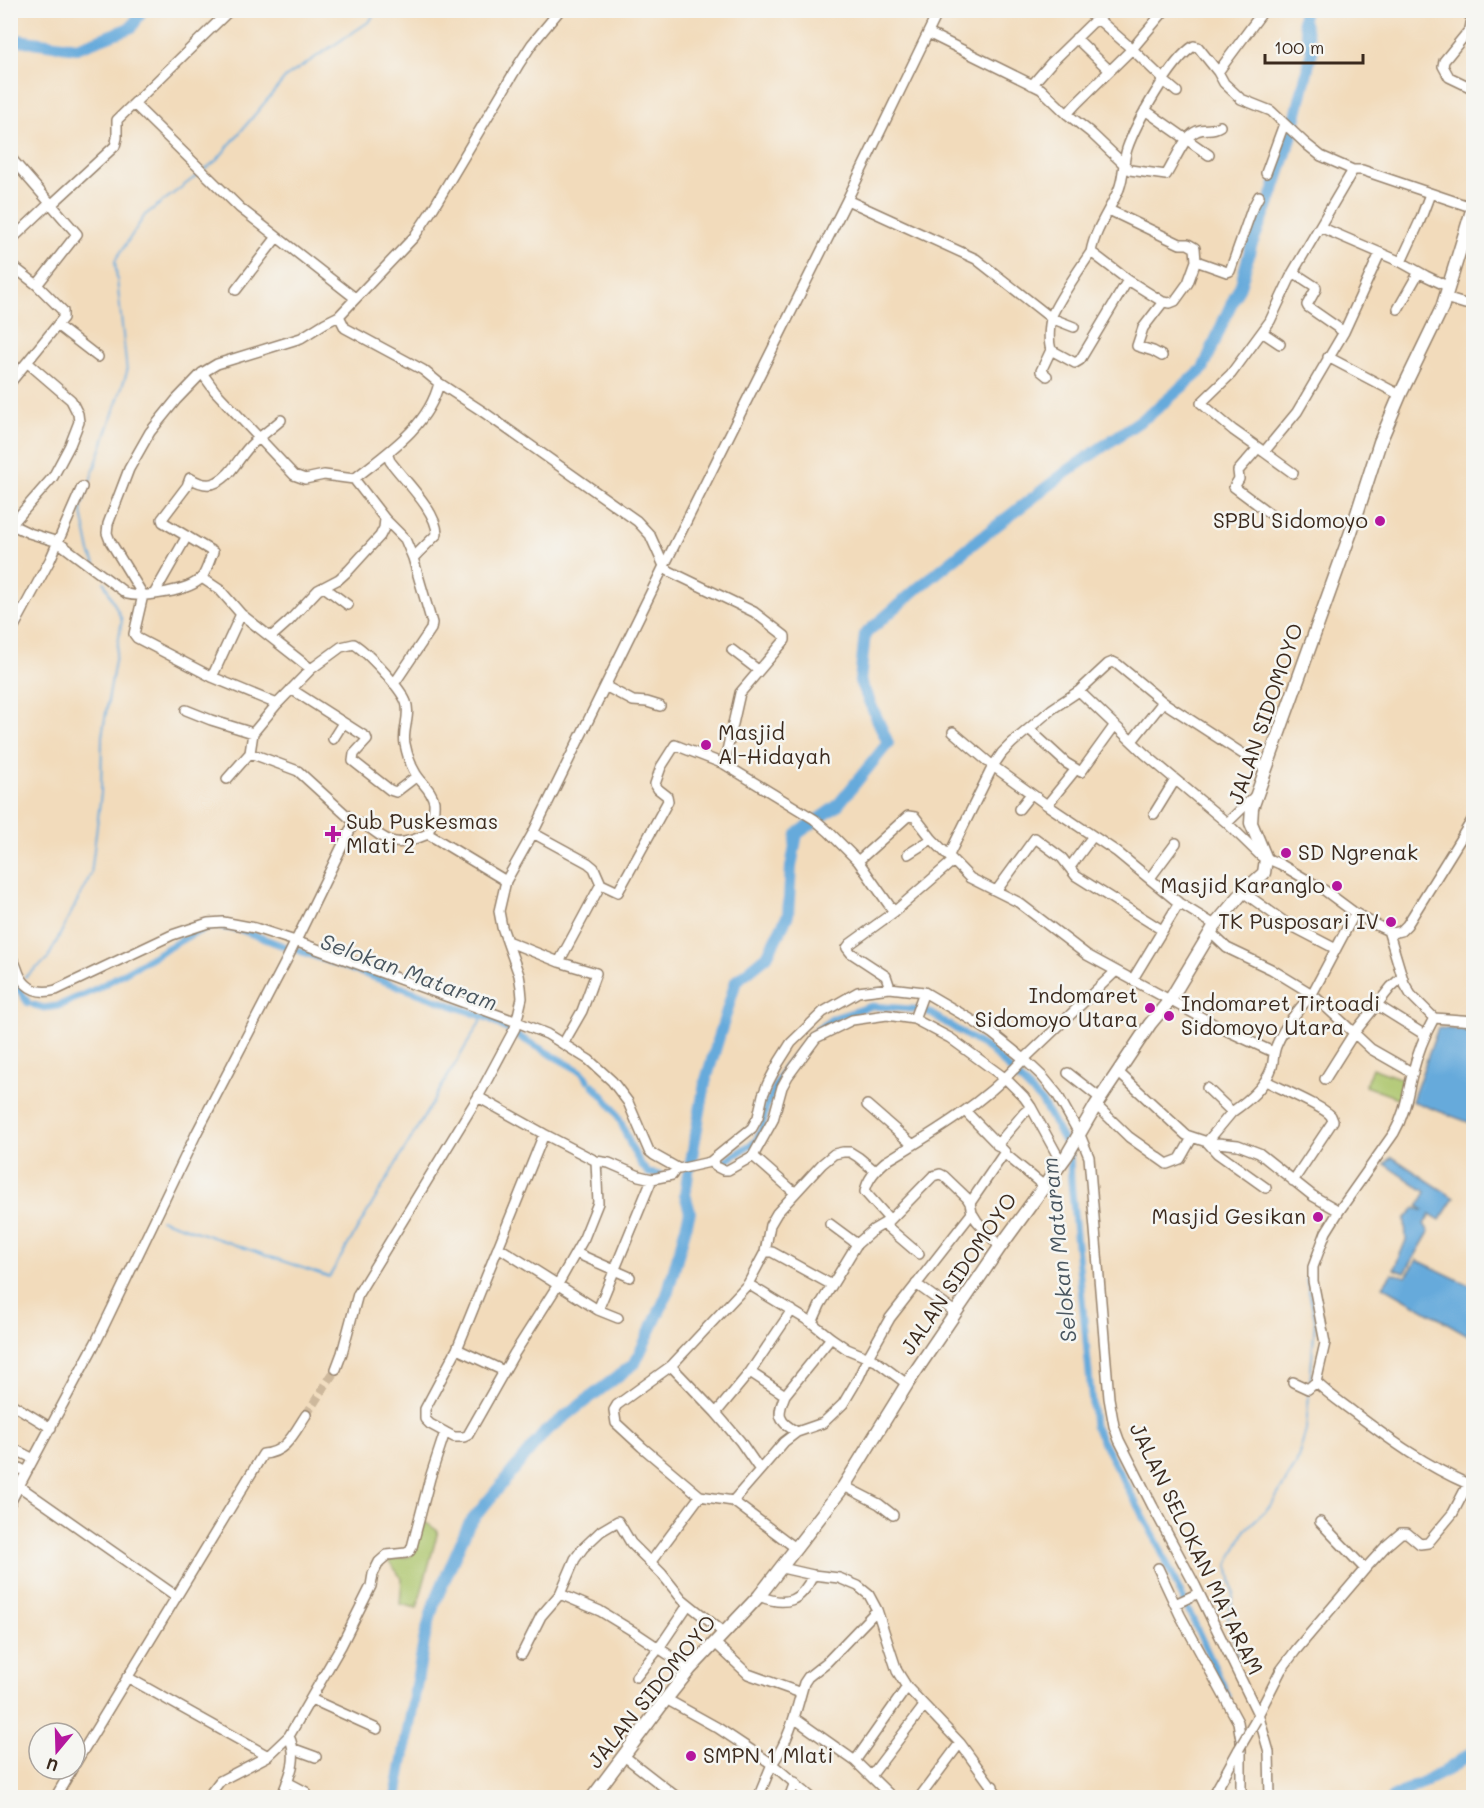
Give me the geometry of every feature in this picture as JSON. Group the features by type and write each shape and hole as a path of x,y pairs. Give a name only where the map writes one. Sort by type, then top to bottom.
{"main road":[{"name":"JALAN SIDOMOYO","path":"592,1797 690,1669 759,1596 844,1486 907,1384 1000,1247 1064,1159 1149,1024 1170,1000 1213,929 1243,892 1266,870 1266,859 1251,823 1256,795 1351,532 1380,442 1447,292 1473,207"}],"street":[{"path":"10,241 115,146 117,120 230,10"},
{"path":"277,704 212,677 134,634 143,596 107,533 108,524 129,469 150,432 176,400 217,364 301,338 339,316 414,237 519,64 532,44 561,10"},
{"path":"336,1369 357,1294 478,1096 516,1025 522,998 521,987 499,911 506,881 533,833 939,10"},
{"path":"1032,85 1076,38 1098,20 1104,10"},
{"path":"1068,114 1132,49 1165,10"},
{"path":"1218,72 1264,10"},
{"path":"1469,14 1472,18 1470,29 1444,61 1443,66 1449,77 1473,89"},
{"path":"1098,20 1178,92"},
{"path":"928,33 1041,89 1130,170 1165,175 1187,140 1198,130 1213,130 1220,126"},
{"path":"1076,38 1109,70"},
{"path":"1128,280 1078,363 1052,350 1049,342 1053,312 1091,252 1092,242 1123,178 1126,151 1135,129 1164,81 1194,46 1198,47 1224,83 1241,99 1271,111 1314,151 1334,163 1473,207"},
{"path":"134,104 240,208 356,298"},
{"path":"1145,110 1209,155"},
{"path":"1266,173 1284,124"},
{"path":"10,157 77,233 77,236 37,285"},
{"path":"1293,473 1216,417 1201,403 1231,374 1270,321 1293,272 1353,170"},
{"path":"1401,262 1430,194"},
{"path":"1196,261 1227,272 1230,271 1252,209 1259,196"},
{"path":"847,200 976,259 1051,318 1074,327"},
{"path":"1091,252 1128,280 1163,302 1172,303 1176,300 1188,283 1196,261 1195,248 1188,244 1180,244 1109,210"},
{"path":"1320,227 1401,262 1465,304 1473,302"},
{"path":"236,290 277,237"},
{"path":"1269,513 1234,487 1239,479 1238,471 1297,412 1344,332 1380,253"},
{"path":"10,264 37,285 63,311 63,318 58,326 10,383"},
{"path":"1293,272 1316,287 1308,307 1344,332"},
{"path":"1398,309 1419,272"},
{"path":"1162,356 1137,346 1143,328 1163,302"},
{"path":"339,316 345,328 423,370 438,383 482,411 637,521 650,535 664,566 677,575 753,612 783,634 785,640 740,693 724,764"},
{"path":"58,326 98,357"},
{"path":"1262,332 1280,344"},
{"path":"1047,376 1041,371 1052,350"},
{"path":"1328,357 1400,395"},
{"path":"28,363 70,400 78,414 79,422 70,445 52,477 11,524 29,533 58,542 127,594 135,596 165,593 192,584 202,578 213,552 162,521 187,486 190,478 202,483 217,483 226,476 252,444 281,420"},
{"path":"204,376 215,391 294,476 304,479 332,475 354,479 385,519 405,539 432,622 431,629 394,684"},
{"path":"354,479 387,453 422,420 435,397 438,383"},
{"path":"387,453 390,461 428,509 436,524 437,534 413,558"},
{"path":"10,634 50,560 82,487"},
{"path":"271,637 311,597 349,570 380,536 385,519"},
{"path":"154,594 187,536"},
{"path":"202,578 220,590 241,614 311,669"},
{"path":"324,587 348,605"},
{"path":"212,677 241,614"},
{"path":"227,779 250,753 253,733 291,689 311,669 341,647 354,644 394,684 407,703 404,741 417,776 431,793 434,802 428,834"},
{"path":"732,650 758,670"},
{"path":"890,988 886,976 851,953 848,948 850,944 894,912 951,858 993,766 1002,753 1052,709 1080,691 1108,664 1113,662 1117,664 1164,702 1266,769"},
{"path":"605,686 633,701 660,706"},
{"path":"291,689 366,738 354,754 353,760 390,790 396,792 417,776"},
{"path":"1080,691 1131,741 1266,859 1280,864 1355,913 1393,933 1401,931 1407,925 1473,817"},
{"path":"1131,741 1164,702"},
{"path":"186,710 253,733"},
{"path":"333,739 343,723"},
{"path":"1029,729 1066,763 1081,772 1115,725"},
{"path":"953,732 993,766 1117,852 1150,878 1213,929 1227,948 1271,969 1312,994 1371,1050 1413,1073"},
{"path":"533,833 588,862 594,868 601,884 618,892 668,801 667,796 655,784 661,767 675,745 724,764 814,819 858,861 894,912"},
{"path":"250,753 298,771 355,824 366,825 380,836 397,843 411,841 428,834"},
{"path":"1047,805 1076,769"},
{"path":"1154,814 1175,780"},
{"path":"1019,809 1031,794"},
{"path":"1227,823 1256,795"},
{"path":"858,861 906,818 915,817 932,839 970,878 997,890 1032,912 1087,955 1219,1027 1273,1052"},
{"path":"11,1501 97,1340 197,1132 355,824"},
{"path":"428,834 506,881"},
{"path":"1070,867 1093,836"},
{"path":"997,890 1035,837 1062,858 1076,876 1162,930"},
{"path":"908,854 932,839"},
{"path":"1150,878 1176,843"},
{"path":"559,962 601,884"},
{"path":"1243,892 1286,923 1336,949"},
{"path":"1133,979 1179,903"},
{"path":"1207,1142 1232,1112 1249,1100 1266,1081 1272,1067 1273,1052 1285,1029 1312,994 1355,913"},
{"path":"10,957 15,961 24,984 34,990 46,992 56,990 172,935 208,923 237,924 516,1025 547,1034 589,1060 612,1081 628,1102 649,1150 678,1169"},
{"path":"1388,930 1402,977 1411,994 1434,1018 1473,1021"},
{"path":"507,941 596,975 582,1011 563,1044"},
{"path":"919,1254 887,1222 865,1192 875,1171 885,1162 966,1112 1008,1076 1115,972"},
{"path":"1324,1079 1354,1033 1391,987 1402,977"},
{"name":"JALAN SELOKAN MATARAM","path":"652,1179 672,1175 678,1169 712,1161 752,1128 758,1117 768,1083 788,1048 823,1012 858,992 890,988 923,995 970,1019 1042,1076 1057,1094 1080,1135 1089,1157 1109,1398 1114,1426 1195,1595 1257,1717 1269,1752 1269,1797"},
{"path":"916,1016 923,995"},
{"path":"1377,1005 1425,1035"},
{"path":"712,1161 715,1166 728,1170 753,1156 773,1119 782,1087 816,1038 852,1020 887,1015 916,1016 1008,1076 1064,1159"},
{"path":"1293,1382 1308,1389 1316,1382 1325,1343 1313,1281 1313,1267 1326,1232 1394,1133 1405,1111 1413,1073 1425,1035 1434,1018"},
{"path":"1118,1072 1180,1131 1192,1138 1207,1142 1238,1145 1249,1149 1259,1154 1313,1196 1339,1210"},
{"path":"1068,1073 1130,1137 1167,1164 1180,1159 1192,1138"},
{"path":"1266,1081 1330,1114 1333,1121 1293,1181"},
{"path":"1207,1088 1232,1112"},
{"path":"478,1096 596,1161 609,1163 652,1179 598,1310"},
{"path":"867,1105 913,1145"},
{"path":"997,1145 1031,1107"},
{"path":"966,1112 1005,1154 1044,1186"},
{"path":"544,1134 457,1349 425,1409 424,1415 427,1422 454,1437 468,1435 591,1224 598,1203 596,1161"},
{"path":"1207,1142 1266,1188"},
{"path":"797,1549 733,1501 700,1496 616,1423 614,1410 617,1405 670,1366 748,1284 765,1252 770,1225 777,1213 794,1192 834,1154 850,1152 875,1171"},
{"path":"733,1501 784,1442 797,1432 823,1423 843,1404 890,1318 968,1221 971,1208 1005,1154"},
{"path":"753,1156 794,1192"},
{"path":"812,1323 820,1305 857,1244 873,1230 887,1222 936,1174 944,1176 964,1195 1000,1247"},
{"path":"830,1224 857,1244"},
{"path":"498,1247 598,1310 618,1318"},
{"path":"765,1252 772,1252 832,1285"},
{"path":"576,1253 630,1277"},
{"path":"748,1284 812,1323 848,1349 876,1360 907,1384"},
{"path":"916,1284 955,1312"},
{"path":"716,1413 750,1372 792,1311"},
{"path":"797,1432 789,1428 779,1417 784,1395 831,1338"},
{"path":"457,1349 504,1371"},
{"path":"670,1366 716,1413 740,1441 760,1470"},
{"path":"750,1372 784,1395"},
{"path":"1316,1382 1408,1452 1436,1469 1468,1484"},
{"path":"10,1403 51,1428"},
{"path":"87,1744 263,1454 275,1452 285,1446 306,1415"},
{"path":"207,1797 220,1781 268,1756 289,1736 346,1636 370,1586 373,1574 383,1557 410,1551 445,1432"},
{"path":"10,1447 30,1457"},
{"path":"10,1464 23,1470"},
{"path":"1212,1797 1281,1670 1296,1650 1365,1569 1401,1533 1407,1533 1420,1544 1428,1543 1453,1514 1473,1470"},
{"path":"19,1486 176,1596"},
{"path":"844,1486 879,1504 893,1515"},
{"path":"650,1563 700,1496"},
{"path":"522,1654 541,1616 560,1594 575,1559 601,1531 618,1521 631,1543 688,1605 724,1633"},
{"path":"1320,1522 1365,1569"},
{"path":"782,1568 838,1578 858,1586 869,1594 878,1610 894,1663 907,1687 960,1743 1000,1797"},
{"path":"1158,1568 1238,1722 1241,1740 1241,1797"},
{"path":"759,1596 790,1602 806,1590 813,1575"},
{"path":"560,1594 600,1611 690,1669"},
{"path":"1177,1603 1195,1595"},
{"path":"636,1677 688,1605"},
{"path":"758,1797 772,1764 784,1746 808,1677 827,1662 878,1610"},
{"path":"715,1643 748,1674 801,1694"},
{"path":"127,1677 268,1756"},
{"path":"855,1761 907,1687"},
{"path":"310,1699 377,1729"},
{"path":"666,1699 718,1728 772,1764 812,1797"},
{"path":"871,1776 924,1706"},
{"path":"794,1718 855,1761 893,1797"},
{"path":"281,1797 294,1762 294,1749 289,1736"},
{"path":"919,1797 960,1743"},
{"path":"294,1749 316,1757"},
{"path":"624,1756 678,1797"},
{"path":"54,1797 64,1781"},
{"path":"287,1782 306,1792"},
{"path":"789,1797 795,1782"},
{"path":"984,1797 993,1786"}],"green space":[{"path":"1372,1068 1405,1080 1400,1099 1365,1086"},
{"path":"425,1522 438,1531 417,1608 400,1604 402,1579 388,1560 411,1556"}],"water":[{"path":"1438,1028 1473,1031 1473,1124 1412,1101"},
{"path":"1392,1157 1454,1198 1440,1220 1430,1214 1424,1224 1429,1232 1405,1273 1394,1269 1406,1240 1405,1219 1415,1208 1425,1211 1418,1206 1426,1192 1385,1164"},
{"path":"1417,1260 1473,1287 1473,1338 1383,1286 1392,1273 1406,1277"}],"waterway":[{"path":"10,39 77,48 132,27 142,10"},
{"path":"204,170 217,160 286,77 370,21 376,10"},
{"path":"1293,129 1312,51 1303,20 1303,10"},
{"path":"690,1167 705,1083 736,981 767,956 788,915 791,867 797,834 837,806 888,743 860,681 865,634 974,543 1069,470 1153,412 1203,369 1241,284 1251,246 1273,193 1292,135"},
{"path":"96,566 90,552 81,508 127,372 115,261 145,215 199,174"},
{"path":"25,977 47,960 91,874 101,793 102,736 122,620 104,582"},
{"name":"Selokan Mataram","path":"34,1005 44,1008 58,1006 96,989 192,934 214,926 241,930 286,947"},
{"name":"Selokan Mataram","path":"297,950 490,1019 508,1030"},
{"name":"Selokan Mataram","path":"10,975 28,1003"},
{"name":"Selokan Mataram","path":"723,1163 756,1141 763,1125 766,1107 784,1068 817,1030 833,1018 871,1006 925,1010 990,1050 1042,1102 1070,1152 1094,1426 1156,1540 1228,1696"},
{"path":"160,1219 329,1277 483,1017"},
{"name":"Selokan Mataram","path":"518,1036 582,1072 588,1080"},
{"name":"Selokan Mataram","path":"593,1085 617,1114 642,1166 648,1173 660,1175"},
{"path":"396,1798 425,1636 434,1604 469,1524 545,1432 635,1363 667,1295 690,1212 685,1194 688,1174"},
{"path":"1306,1278 1315,1320 1310,1383"},
{"path":"1238,1660 1228,1617 1234,1594 1228,1565 1245,1530 1272,1504 1296,1465 1306,1430 1309,1394"},
{"path":"1392,1798 1447,1770 1474,1751"}],"tunnel":[{"path":"306,1415 336,1369"}],"place":[{"name":"SPBU Sidomoyo","path":"1380,521"},
{"name":"Masjid Al-Hidayah","path":"706,745"},
{"name":"Sub Puskesmas Mlati 2","path":"333,834"},
{"name":"SD Ngrenak","path":"1286,853"},
{"name":"Masjid Karanglo","path":"1337,886"},
{"name":"TK Pusposari IV","path":"1391,922"},
{"name":"Indomaret Sidomoyo Utara","path":"1150,1008"},
{"name":"Indomaret Tirtoadi Sidomoyo Utara","path":"1169,1016"},
{"name":"Masjid Gesikan","path":"1318,1217"},
{"name":"SMPN 1 Mlati","path":"691,1756"}]}
